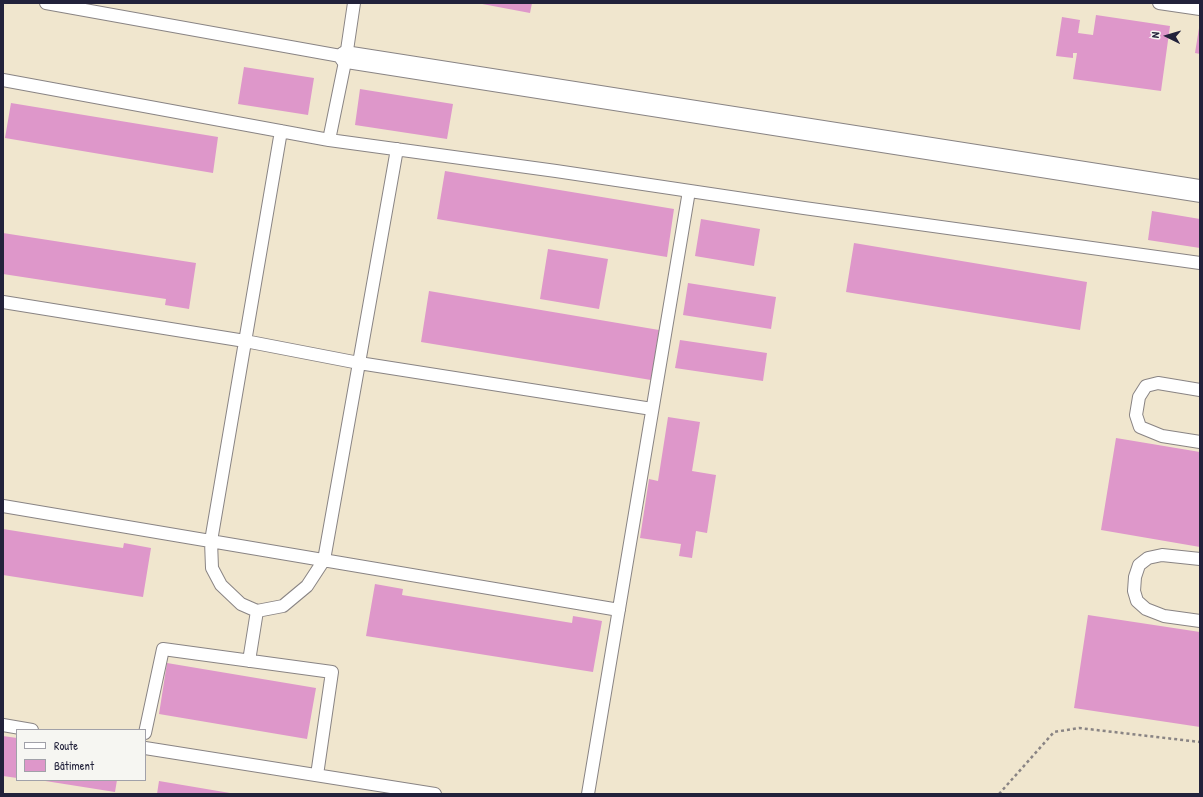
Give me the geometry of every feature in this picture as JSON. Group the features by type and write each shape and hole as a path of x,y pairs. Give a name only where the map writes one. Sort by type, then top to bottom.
{"street":[{"path":"346,57 1200,191"}],"lane":[{"path":"46,3 346,57"},
{"path":"329,140 346,57 354,3"},
{"path":"1165,3 1200,9"},
{"path":"3,80 329,140 1200,263"},
{"path":"281,131 211,541 212,568 222,585 241,604 257,611 284,606 307,586 324,560 398,149"},
{"path":"588,794 688,191"},
{"path":"3,302 245,341 359,363 652,409"},
{"path":"1200,390 1158,382 1146,386 1139,397 1136,415 1140,427 1162,436 1200,442"},
{"path":"3,506 619,610"},
{"path":"1200,559 1162,555 1148,558 1139,565 1135,577 1134,591 1137,601 1146,609 1164,616 1200,621"},
{"path":"249,661 257,611"},
{"path":"146,729 163,649 332,672 317,775"},
{"path":"3,725 26,729"},
{"path":"146,748 435,794"}],"path":[{"path":"999,794 1054,732 1079,728 1200,742"}],"building":[{"path":"477,3 532,3 530,13"},
{"path":"1096,15 1170,26 1161,91 1073,79 1077,53 1073,53 1073,58 1056,56 1062,17 1080,20 1078,33 1093,35"},
{"path":"1200,28 1200,54 1195,53"},
{"path":"244,67 314,78 308,115 238,104"},
{"path":"360,89 453,104 447,139 355,125"},
{"path":"11,103 218,137 213,173 5,138"},
{"path":"445,171 674,209 667,257 437,219"},
{"path":"1152,211 1200,219 1200,248 1148,240"},
{"path":"701,219 760,229 754,266 695,256"},
{"path":"3,233 196,263 189,309 165,305 166,299 3,274"},
{"path":"854,243 1087,282 1080,330 846,292"},
{"path":"548,249 608,259 599,309 540,299"},
{"path":"688,283 776,297 771,329 683,315"},
{"path":"429,291 659,330 651,380 421,342"},
{"path":"680,340 767,353 763,381 675,368"},
{"path":"668,417 700,422 692,471 716,475 707,533 696,531 692,558 679,556 681,544 640,538 649,479 658,481"},
{"path":"1116,438 1200,452 1200,547 1101,530"},
{"path":"3,529 123,548 124,543 151,548 143,597 3,575"},
{"path":"375,584 403,589 402,595 572,623 573,616 602,621 593,672 366,636"},
{"path":"1088,615 1200,632 1200,727 1074,708"},
{"path":"167,663 316,688 307,739 159,714"},
{"path":"3,736 16,738 16,778 3,776"},
{"path":"45,781 117,781 115,792"},
{"path":"159,781 230,793 230,794 157,794"}]}
